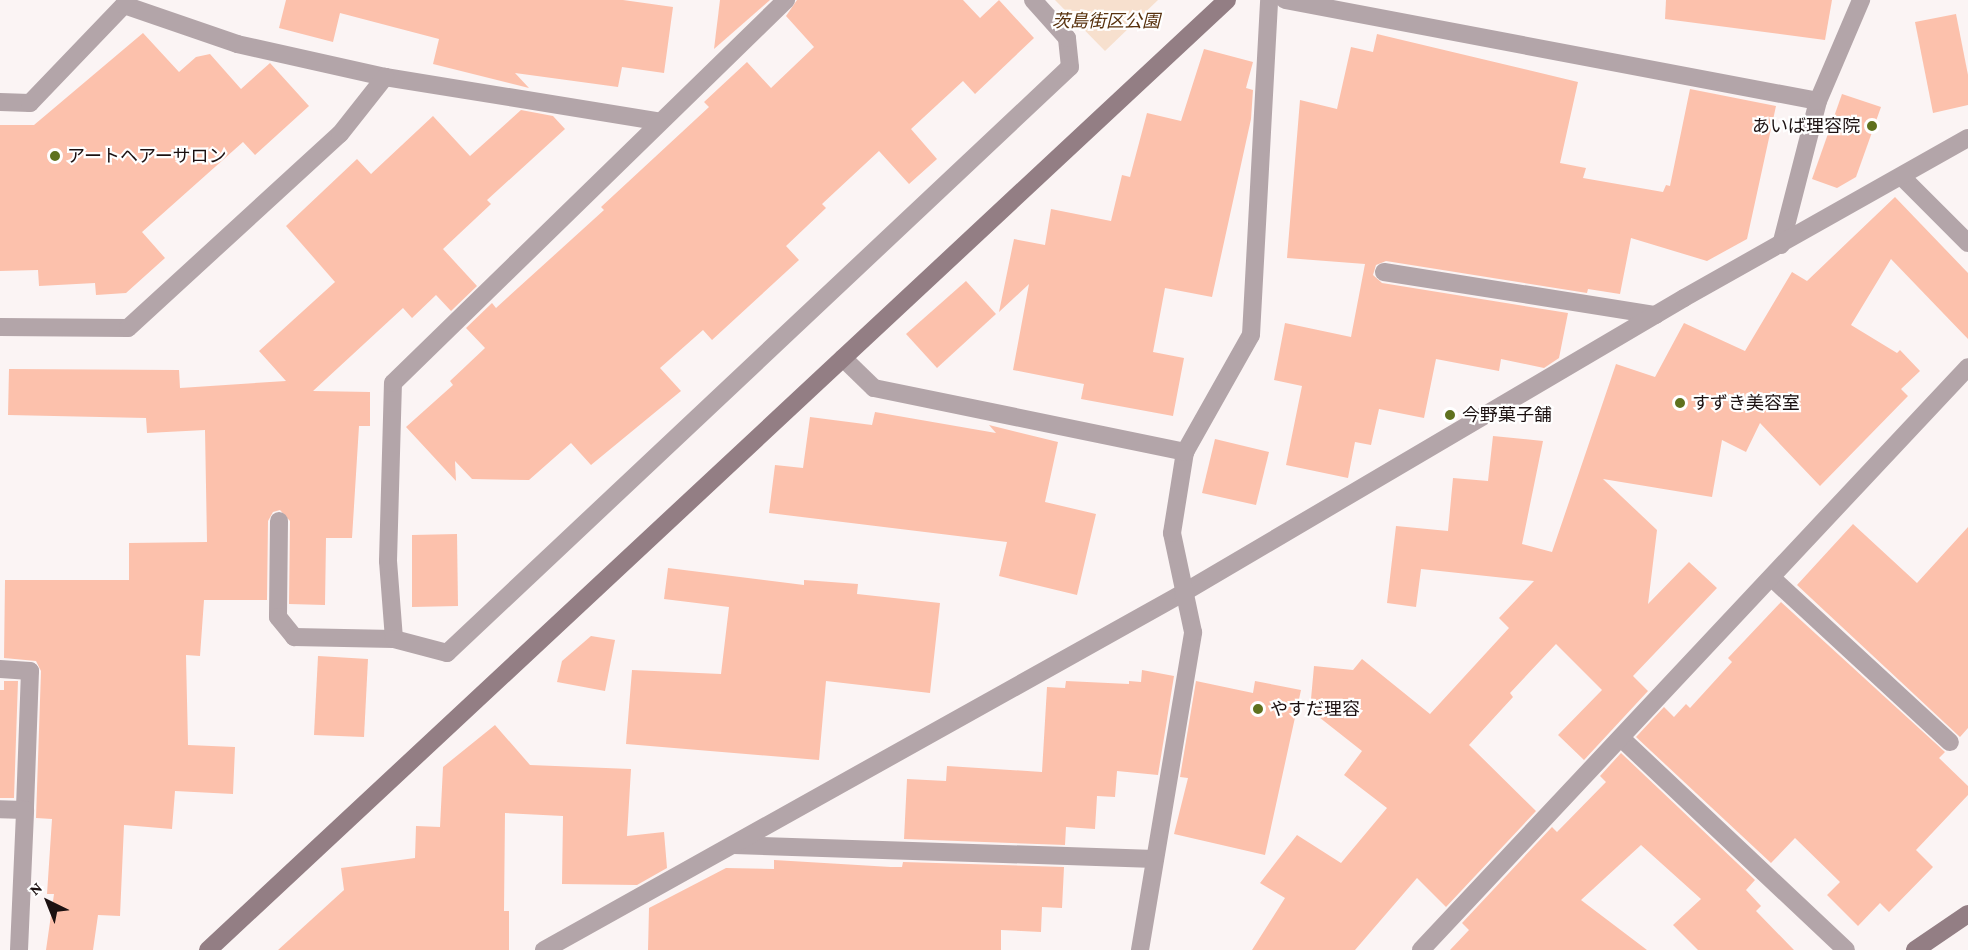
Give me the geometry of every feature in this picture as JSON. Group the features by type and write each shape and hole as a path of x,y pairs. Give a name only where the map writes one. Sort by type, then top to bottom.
{"street":[{"path":"394,639 388,561 393,383 658,122 786,0"},
{"path":"279,521 278,617 294,637 394,639 447,653 1070,67 1066,38 1033,0"},
{"path":"208,950 1227,0"},
{"path":"1140,950 1193,632 1172,533 1185,452 1251,335 1269,0"},
{"path":"1285,0 1818,101"},
{"path":"1781,244 1818,101 1861,0"},
{"path":"0,102 30,103 117,3 237,44 385,77 658,122"},
{"path":"0,327 128,328 340,134 385,77"},
{"path":"544,950 1183,593 1656,315 1904,178 1968,138"},
{"path":"1904,178 1968,243"},
{"path":"1384,272 1656,315"},
{"path":"843,358 874,388 1185,452"},
{"path":"1420,950 1968,368"},
{"path":"1772,578 1950,742"},
{"path":"0,669 30,671 20,950"},
{"path":"1621,738 1846,950"},
{"path":"0,809 25,810"},
{"path":"734,844 1155,859"},
{"path":"1916,950 1968,914"}],"green space":[{"name":"茨島街区公園","path":"1055,0 1158,0 1105,51"}],"building":[{"path":"286,0 623,0 673,7 664,73 622,67 618,87 515,73 529,88 433,64 439,39 340,13 333,42 279,28"},
{"path":"720,0 770,0 714,49"},
{"path":"797,0 963,0 980,18 999,0 1034,38 975,94 963,81 911,129 937,159 909,184 879,151 822,204 826,208 786,246 799,260 712,340 703,330 660,368 681,391 591,465 571,443 529,480 472,479 455,461 456,481 406,427 453,385 450,381 485,348 466,328 492,303 496,308 604,210 601,207 709,107 704,102 747,62 771,88 814,47 786,16"},
{"path":"1666,0 1832,0 1825,40 1665,19"},
{"path":"1956,14 1968,75 1968,105 1933,113 1915,22"},
{"path":"143,33 179,72 196,57 210,54 241,89 270,63 309,106 255,155 243,142 142,232 165,258 126,293 96,295 95,283 39,286 38,270 0,271 0,125 34,125"},
{"path":"1377,34 1578,82 1560,163 1586,168 1583,178 1663,192 1666,185 1670,186 1690,89 1776,106 1747,239 1707,261 1631,238 1620,294 1588,289 1587,293 1386,261 1376,265 1373,275 1382,283 1568,313 1559,358 1544,368 1501,359 1499,371 1436,359 1424,418 1379,409 1371,445 1355,442 1348,478 1286,465 1302,386 1274,380 1285,323 1351,337 1365,264 1287,258 1300,100 1337,109 1351,47 1373,52"},
{"path":"1204,49 1253,62 1246,88 1253,90 1251,119 1212,297 1165,288 1153,352 1184,358 1173,416 1081,399 1084,384 1013,370 1029,284 999,312 1014,239 1045,245 1051,209 1111,221 1122,175 1130,177 1147,113 1181,121"},
{"path":"1842,94 1881,107 1856,177 1837,188 1812,179"},
{"path":"521,110 553,116 565,129 487,200 491,204 443,249 477,286 451,311 436,295 412,318 403,308 313,391 370,392 370,426 359,426 352,538 326,538 325,605 289,604 290,521 280,510 273,512 268,521 267,600 204,600 200,656 186,655 188,745 235,747 233,794 175,791 172,829 124,825 120,916 98,915 93,950 46,950 54,894 47,894 52,819 36,818 41,671 36,661 4,658 5,580 129,580 129,543 207,542 205,430 147,433 146,418 8,415 9,369 179,370 180,388 286,381 259,351 335,282 286,226 357,159 371,174 433,116 470,156"},
{"path":"1895,197 1968,273 1968,339 1891,259 1851,325 1897,353 1900,350 1920,371 1901,389 1908,396 1820,486 1760,423 1746,452 1722,440 1712,497 1603,479 1657,530 1648,604 1689,562 1717,588 1633,676 1648,691 1584,760 1558,735 1602,690 1556,644 1510,693 1513,697 1469,745 1536,811 1446,907 1417,878 1355,950 1252,950 1285,898 1260,883 1297,835 1341,863 1387,808 1344,775 1362,751 1310,710 1314,666 1353,670 1362,659 1430,714 1509,628 1499,618 1534,581 1421,569 1416,607 1387,603 1396,526 1448,531 1453,478 1488,481 1493,436 1543,441 1522,544 1552,552 1616,364 1655,377 1684,323 1745,351 1792,272 1807,281"},
{"path":"966,281 996,314 937,368 906,334"},
{"path":"875,412 996,433 989,425 1058,442 1045,502 1096,514 1077,595 999,576 1007,542 769,513 775,465 803,468 810,417 872,425"},
{"path":"1215,439 1269,452 1256,505 1202,493"},
{"path":"1853,524 1917,583 1968,527 1968,728 1960,737 1797,585"},
{"path":"457,534 458,606 412,607 412,535"},
{"path":"668,568 804,585 804,580 858,584 857,594 940,603 930,693 826,681 819,760 626,744 632,670 721,674 729,607 664,599"},
{"path":"1781,602 1945,752 1939,758 1968,786 1968,795 1916,850 1933,867 1889,912 1880,903 1858,926 1827,895 1840,882 1795,838 1771,863 1636,737 1664,707 1674,717 1686,704 1690,708 1732,662 1728,658"},
{"path":"591,636 615,640 605,691 557,682 562,661"},
{"path":"318,656 368,659 364,737 314,735"},
{"path":"1142,670 1174,676 1158,775 1117,771 1115,797 1097,796 1095,829 1066,827 1065,845 904,839 907,779 946,781 947,766 1042,772 1047,687 1065,688 1066,681 1129,684 1129,681 1141,682"},
{"path":"4,681 18,681 14,798 0,798 0,690 4,690"},
{"path":"1196,681 1253,693 1255,681 1301,690 1265,855 1174,834 1188,778 1180,777"},
{"path":"495,725 530,765 631,769 627,836 664,832 667,868 637,885 562,884 563,816 505,813 504,911 509,911 509,950 278,950 344,890 341,868 415,858 416,826 440,827 443,767"},
{"path":"1621,753 1755,880 1746,890 1761,906 1756,911 1794,950 1698,950 1673,925 1701,899 1641,845 1581,900 1647,950 1450,950 1469,930 1462,923 1552,827 1557,832 1606,782 1600,776"},
{"path":"774,860 891,867 902,867 903,862 1064,867 1062,908 1042,907 1041,932 1001,930 1001,950 648,950 649,908 726,868 774,869"}],"place":[{"name":"あいば理容院","path":"1872,126"},
{"name":"アートヘアーサロン","path":"55,156"},
{"name":"すずき美容室","path":"1680,403"},
{"name":"今野菓子舗","path":"1450,415"},
{"name":"やすだ理容","path":"1258,709"}]}
